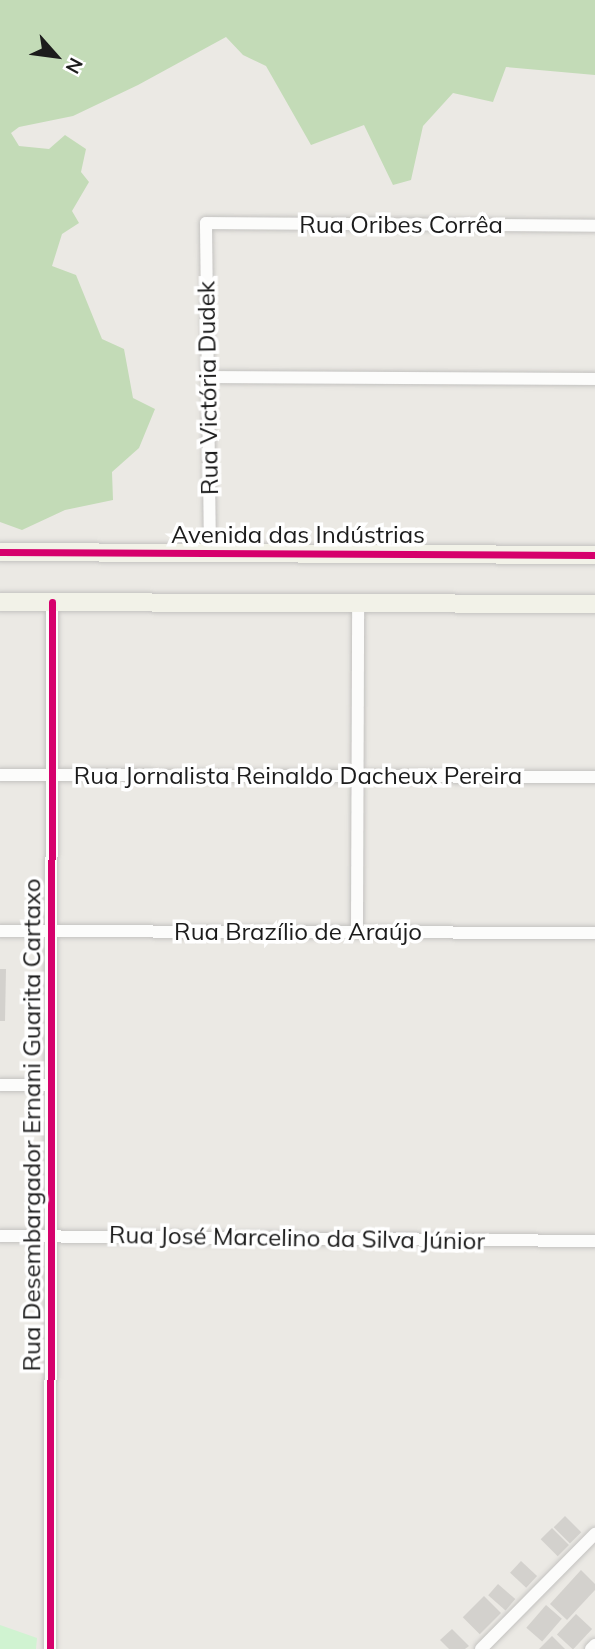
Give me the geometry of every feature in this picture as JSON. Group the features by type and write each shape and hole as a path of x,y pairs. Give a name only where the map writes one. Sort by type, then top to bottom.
{"main road":[{"name":"Avenida das Indústrias","path":"0,552 595,555"},
{"path":"0,602 595,604"}],"street":[{"name":"Rua Oribes Corrêa","path":"206,223 595,226"},
{"name":"Rua Victória Dudek","path":"206,223 210,553"},
{"path":"208,377 595,379"},
{"name":"Rua Desembargador Ernani Guarita Cartaxo","path":"50,1649 52,602"},
{"path":"357,932 358,603"},
{"name":"Rua Jornalista Reinaldo Dacheux Pereira","path":"0,775 595,777"},
{"name":"Rua Brazílio de Araújo","path":"0,930 595,933"},
{"path":"0,1085 51,1085"},
{"name":"Rua José Marcelino da Silva Júnior","path":"0,1236 595,1241"},
{"path":"481,1649 595,1534"},
{"path":"591,1649 595,1645"}],"green space":[{"path":"0,0 595,0 595,75 506,67 493,102 453,93 423,126 411,180 393,185 364,125 311,145 266,66 243,55 226,37 138,85 73,116 19,127 11,133 19,146 49,149 65,135 86,149 81,172 89,182 72,211 79,223 62,234 52,266 76,275 102,339 124,349 133,398 155,409 139,448 112,472 113,500 65,510 22,530 0,522"},
{"path":"0,1625 37,1638 36,1649 0,1649"}],"building":[{"path":"0,969 6,969 5,1021 0,1021"},
{"path":"565,1516 581,1532 570,1544 554,1527"},
{"path":"552,1528 569,1545 558,1556 541,1539"},
{"path":"521,1561 537,1576 526,1588 510,1573"},
{"path":"581,1570 595,1584 595,1590 567,1620 550,1604"},
{"path":"498,1584 515,1599 506,1610 488,1595"},
{"path":"484,1596 501,1613 480,1634 463,1617"},
{"path":"546,1605 562,1619 542,1641 526,1628"},
{"path":"576,1614 592,1629 573,1649 557,1634"},
{"path":"452,1629 469,1646 465,1649 449,1649 440,1640"},
{"path":"552,1636 565,1649 539,1649"}],"cycle path":[{"path":"0,552 595,555"},
{"path":"50,1649 52,602"}]}
